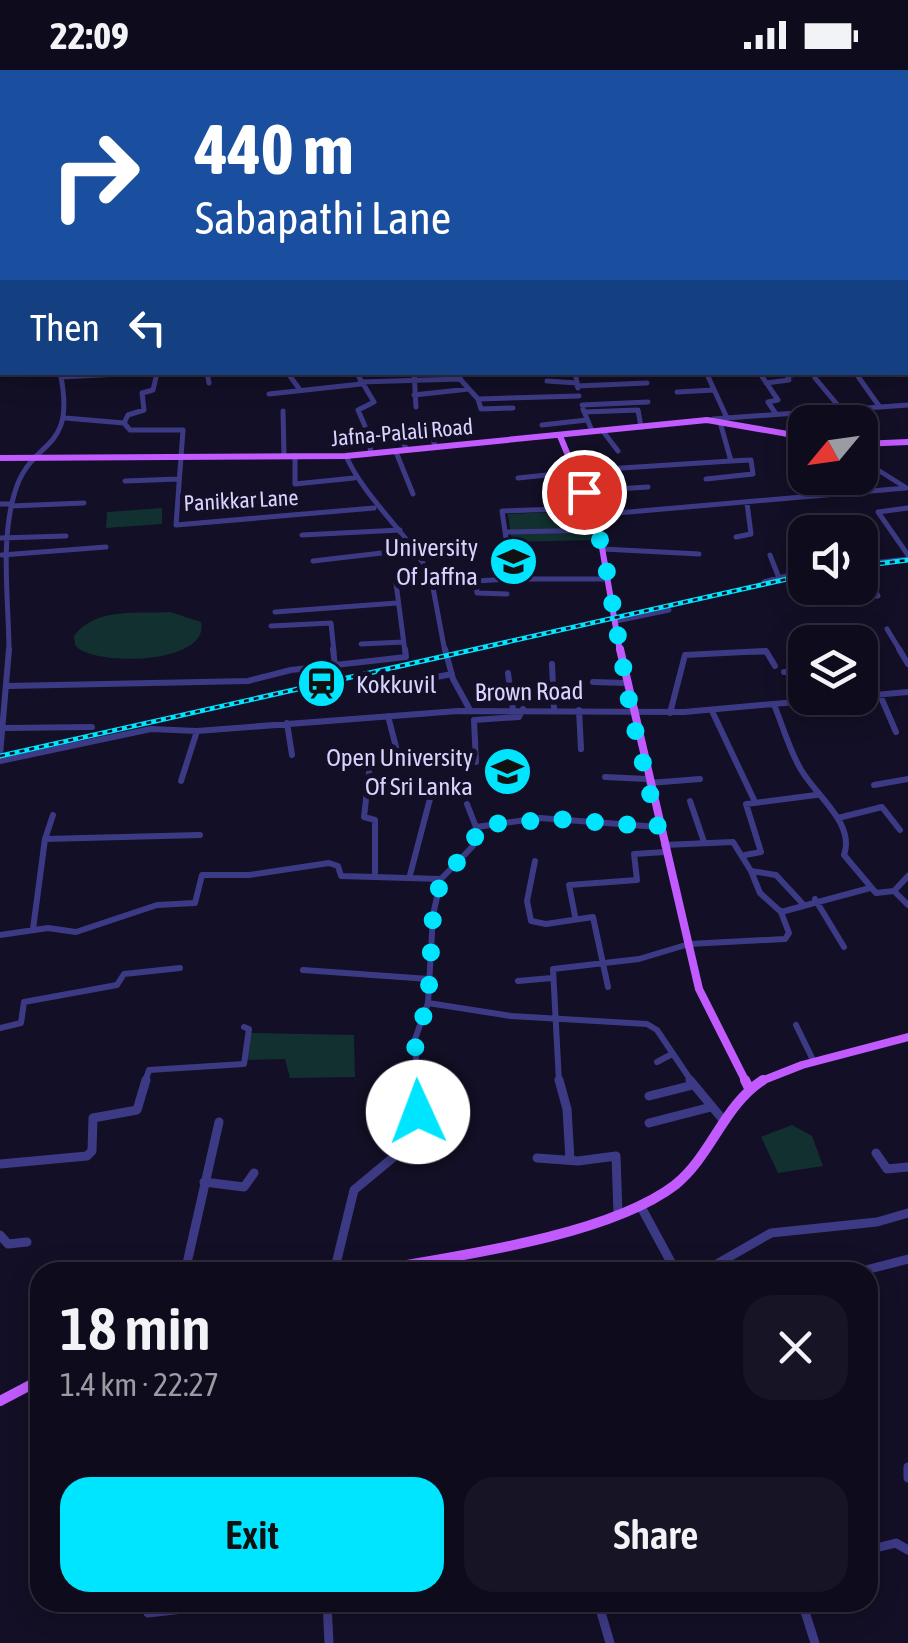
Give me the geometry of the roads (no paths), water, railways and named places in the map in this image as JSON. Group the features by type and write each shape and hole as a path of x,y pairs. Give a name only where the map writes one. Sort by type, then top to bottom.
{"main road":[{"name":"Jafna-Palali Road","path":"0,458 346,456 707,420 788,434"},
{"path":"560,436 599,530 631,712 705,1005 750,1088"},
{"path":"878,442 908,442"},
{"path":"437,1262 618,1215 640,1205 678,1181 750,1088 814,1063 863,1054 908,1038"},
{"path":"0,1401 30,1385"}],"street":[{"path":"0,758 8,686 1,602 4,521 22,473 44,456 65,418 68,397 61,375"},
{"path":"124,423 128,415 144,410 142,394 153,390 157,375"},
{"path":"207,375 208,382"},
{"path":"289,375 301,391"},
{"path":"358,375 374,402 358,410 371,440 370,454"},
{"path":"269,394 415,375 460,376 478,399 480,409 509,408 500,416"},
{"path":"415,375 416,407"},
{"path":"576,375 592,431"},
{"path":"707,375 724,420 731,462"},
{"path":"761,375 778,400 768,402 776,415"},
{"path":"766,382 790,380 787,375"},
{"path":"856,375 880,407 908,405"},
{"path":"815,378 838,405"},
{"path":"547,381 646,382"},
{"path":"414,395 470,388"},
{"path":"677,392 714,390"},
{"path":"478,399 579,396"},
{"path":"583,408 648,402"},
{"path":"583,408 638,410 641,427"},
{"path":"283,411 287,442 284,456"},
{"path":"724,420 788,414"},
{"path":"65,418 124,423 136,430 180,428 184,440 179,455"},
{"path":"542,426 587,420"},
{"path":"395,427 407,450"},
{"path":"602,430 618,451"},
{"path":"429,431 436,447"},
{"path":"396,452 413,494"},
{"name":"Panikkar Lane","path":"179,455 176,525 376,508"},
{"path":"294,456 295,484 354,478"},
{"path":"346,456 354,478 376,508 384,510 418,549 432,576 452,674 471,711"},
{"path":"518,478 751,460 753,474 706,479"},
{"path":"878,466 907,489"},
{"path":"125,481 179,480"},
{"path":"584,492 648,486"},
{"path":"512,579 502,512 747,503 907,489"},
{"path":"0,504 84,503"},
{"path":"736,537 751,534 747,503"},
{"path":"878,562 908,557 878,512 908,508"},
{"path":"302,536 402,530"},
{"path":"504,532 599,530"},
{"path":"2,538 66,536"},
{"path":"1,555 106,547"},
{"path":"313,561 418,549"},
{"path":"603,549 699,554"},
{"path":"770,555 779,578"},
{"path":"8,686 248,681 291,670 406,657 396,583 432,576"},
{"path":"764,582 788,576"},
{"path":"507,594 477,593 476,578 608,579"},
{"path":"275,612 396,603"},
{"path":"616,622 669,610"},
{"path":"271,626 330,623 335,667"},
{"path":"887,629 908,664"},
{"path":"361,644 402,642"},
{"path":"670,713 685,655 766,651 775,666"},
{"path":"552,664 554,709"},
{"path":"784,672 788,672"},
{"path":"508,673 513,710"},
{"path":"406,683 452,674"},
{"path":"593,682 627,683"},
{"name":"Brown Road","path":"880,695 908,692"},
{"path":"880,695 896,732"},
{"name":"Brown Road","path":"0,758 151,728 198,731 471,711 670,713 788,705"},
{"path":"775,707 800,769 838,818 847,846 844,855 870,888 882,894 894,891 908,876"},
{"path":"476,762 474,720 519,717 523,710"},
{"path":"579,710 582,749"},
{"path":"712,710 754,802"},
{"path":"375,874 375,820 364,816 371,755 396,747 388,716"},
{"path":"288,724 292,755"},
{"path":"6,728 92,726"},
{"path":"181,782 198,731"},
{"path":"605,777 648,781 700,778"},
{"path":"874,785 908,779"},
{"path":"410,875 430,794"},
{"path":"745,855 761,852 744,807 754,802 818,794"},
{"path":"690,801 704,842"},
{"path":"336,1262 354,1190 395,1156 418,1112 415,1039 428,1004 433,915 441,879 473,846 476,827 467,804"},
{"path":"838,818 882,807 900,830"},
{"path":"33,930 40,885 35,871 54,815"},
{"path":"476,827 495,822 557,819 658,827"},
{"path":"45,838 200,835"},
{"path":"570,1160 567,1109 559,1089 558,1018 552,978 557,968 640,959 688,944 785,940 789,933 781,912 760,893 745,855 733,842 704,842 634,854 637,880 569,885 574,916"},
{"path":"535,861 527,900 531,921 545,925 574,916 593,917 608,986"},
{"path":"0,934 33,930 76,932 157,906 196,903 202,876 249,875 328,863 338,866 340,876 410,875 441,879"},
{"path":"750,871 776,875 802,903"},
{"path":"781,912 815,899 870,888"},
{"path":"894,891 908,904"},
{"path":"815,899 844,948"},
{"path":"0,1028 21,1024 24,1002 117,984 124,974 180,968"},
{"path":"303,970 429,979"},
{"path":"518,981 552,978"},
{"path":"428,1004 648,1024 657,1030 692,1085 724,1120"},
{"path":"796,1025 814,1063"},
{"path":"0,1164 87,1156 92,1151 93,1118 137,1110 148,1070 244,1064 249,1029 244,1027"},
{"path":"656,1062 672,1054"},
{"path":"648,1096 692,1085"},
{"path":"649,1123 712,1106"},
{"path":"187,1262 219,1122"},
{"path":"876,1152 887,1169 908,1168"},
{"path":"538,1158 616,1156 620,1168 618,1215"},
{"path":"204,1182 244,1187 254,1173"},
{"path":"640,1205 668,1262"},
{"path":"721,1262 771,1233 877,1222 908,1214"},
{"path":"0,1235 8,1244 27,1242"},
{"path":"878,1267 908,1260"},
{"path":"908,1466 908,1478"},
{"path":"878,1548 896,1543 908,1550"},
{"path":"148,1613 157,1612"},
{"path":"327,1612 329,1643"},
{"path":"601,1612 610,1643"},
{"path":"805,1612 815,1643"}],"railway":[{"path":"878,564 908,560"},
{"path":"0,756 788,579"}],"place":[{"name":"University Of Jaffna","path":"513,561"},
{"name":"Kokkuvil","path":"321,684"},
{"name":"Open University Of Sri Lanka","path":"508,771"}]}
